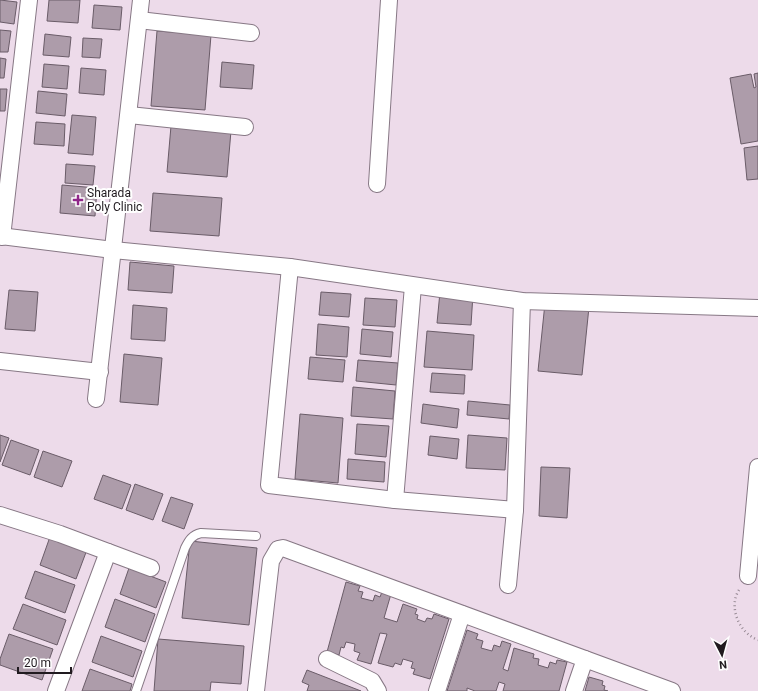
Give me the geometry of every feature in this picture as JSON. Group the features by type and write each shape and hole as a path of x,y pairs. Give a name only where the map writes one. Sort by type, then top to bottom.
{"street":[{"path":"28,0 1,236 113,250 290,267 522,301 758,308"},
{"path":"96,399 141,0"},
{"path":"377,184 389,0"},
{"path":"139,20 251,33"},
{"path":"129,115 245,127"},
{"path":"290,267 269,485 395,500 515,510"},
{"path":"395,500 413,286"},
{"path":"508,585 515,510 522,301"},
{"path":"0,361 100,372"},
{"path":"748,576 758,468"},
{"path":"1,520 108,552 151,568"},
{"path":"256,691 271,561 278,549 283,548 672,691"},
{"path":"56,691 108,552"},
{"path":"437,691 462,614"},
{"path":"327,659 372,681 378,691"},
{"path":"574,691 585,659"}],"lane":[{"path":"136,691 189,539 195,534 201,533 256,536"}],"path":[{"path":"748,576 734,597 736,613 740,626 753,638 758,640"}],"building":[{"path":"0,0 17,2 14,24 0,22"},
{"path":"49,0 80,0 78,23 47,21"},
{"path":"94,5 122,7 120,30 92,28"},
{"path":"0,30 11,31 8,52 0,52"},
{"path":"157,31 211,35 205,110 151,106"},
{"path":"45,34 71,37 69,57 43,55"},
{"path":"83,38 102,39 100,58 82,57"},
{"path":"0,58 6,59 4,78 0,78"},
{"path":"222,62 254,65 252,89 220,87"},
{"path":"44,64 69,66 67,89 42,87"},
{"path":"81,68 106,70 104,95 79,93"},
{"path":"758,73 758,141 741,144 730,78 751,74 754,88 756,87 754,74"},
{"path":"0,89 7,89 5,111 0,111"},
{"path":"38,91 67,94 65,116 36,113"},
{"path":"72,115 96,117 93,155 68,153"},
{"path":"36,122 65,124 64,146 34,144"},
{"path":"171,126 231,131 227,177 167,172"},
{"path":"758,146 758,179 747,180 744,148"},
{"path":"66,164 95,166 93,185 65,183"},
{"name":"Sharada Poly Clinic","path":"62,185 97,188 95,216 60,213"},
{"path":"153,193 222,198 219,236 150,231"},
{"path":"130,262 174,266 172,293 128,290"},
{"path":"9,290 38,292 35,331 5,329"},
{"path":"321,292 351,294 349,317 319,315"},
{"path":"440,292 473,294 471,325 437,323"},
{"path":"365,298 397,300 395,327 363,325"},
{"path":"545,303 589,307 582,375 538,371"},
{"path":"133,305 167,308 165,341 131,339"},
{"path":"318,324 349,327 347,357 316,355"},
{"path":"362,329 393,332 391,357 360,354"},
{"path":"427,331 474,335 472,370 424,367"},
{"path":"124,354 162,358 158,405 120,402"},
{"path":"310,357 345,360 343,382 308,379"},
{"path":"358,360 398,363 396,385 356,381"},
{"path":"432,373 465,375 464,394 430,392"},
{"path":"353,387 395,391 393,419 351,416"},
{"path":"468,401 510,405 509,419 467,415"},
{"path":"423,404 459,409 457,428 421,423"},
{"path":"300,414 343,418 338,483 295,479"},
{"path":"357,424 389,426 386,457 355,454"},
{"path":"0,435 9,438 0,462"},
{"path":"468,435 507,438 505,470 466,468"},
{"path":"430,436 459,439 457,459 428,455"},
{"path":"11,440 39,450 30,475 2,465"},
{"path":"43,451 72,461 62,487 34,477"},
{"path":"348,459 385,462 384,482 347,479"},
{"path":"541,467 570,468 567,518 539,516"},
{"path":"103,475 131,485 122,509 94,499"},
{"path":"135,484 163,494 153,520 126,510"},
{"path":"171,497 193,504 184,529 162,521"},
{"path":"51,534 88,547 76,579 40,565"},
{"path":"190,541 257,548 249,625 182,618"},
{"path":"129,568 166,582 156,608 120,594"},
{"path":"35,571 75,585 65,613 25,598"},
{"path":"346,582 360,586 358,591 363,592 361,598 373,601 375,595 380,597 382,592 391,594 384,618 397,622 403,604 417,609 415,614 418,615 417,619 425,622 427,618 432,619 434,614 449,619 430,679 413,674 415,669 411,668 413,662 403,659 401,665 395,663 393,667 378,663 387,634 380,633 371,664 357,660 360,653 354,651 355,644 346,642 344,648 341,647 339,655 327,652"},
{"path":"115,599 155,614 145,642 105,627"},
{"path":"23,604 66,620 57,645 13,629"},
{"path":"467,630 478,634 476,639 483,641 481,648 492,651 494,645 500,647 502,641 511,644 503,669 508,671 514,648 534,654 533,658 539,659 538,665 548,668 550,662 556,664 557,660 567,662 559,691 503,691 505,684 499,682 496,691 475,691 467,688 467,691 447,691"},
{"path":"9,634 53,649 42,680 0,665 0,659"},
{"path":"101,636 142,651 133,677 92,662"},
{"path":"158,639 244,646 241,684 211,682 210,691 154,691"},
{"path":"90,669 132,684 130,691 82,691"},
{"path":"307,670 361,691 307,691 309,685 302,682"},
{"path":"589,677 603,681 602,685 605,686 604,690 608,691 585,691"}],"place":[{"name":"Sharada Poly Clinic","path":"78,200"}]}
